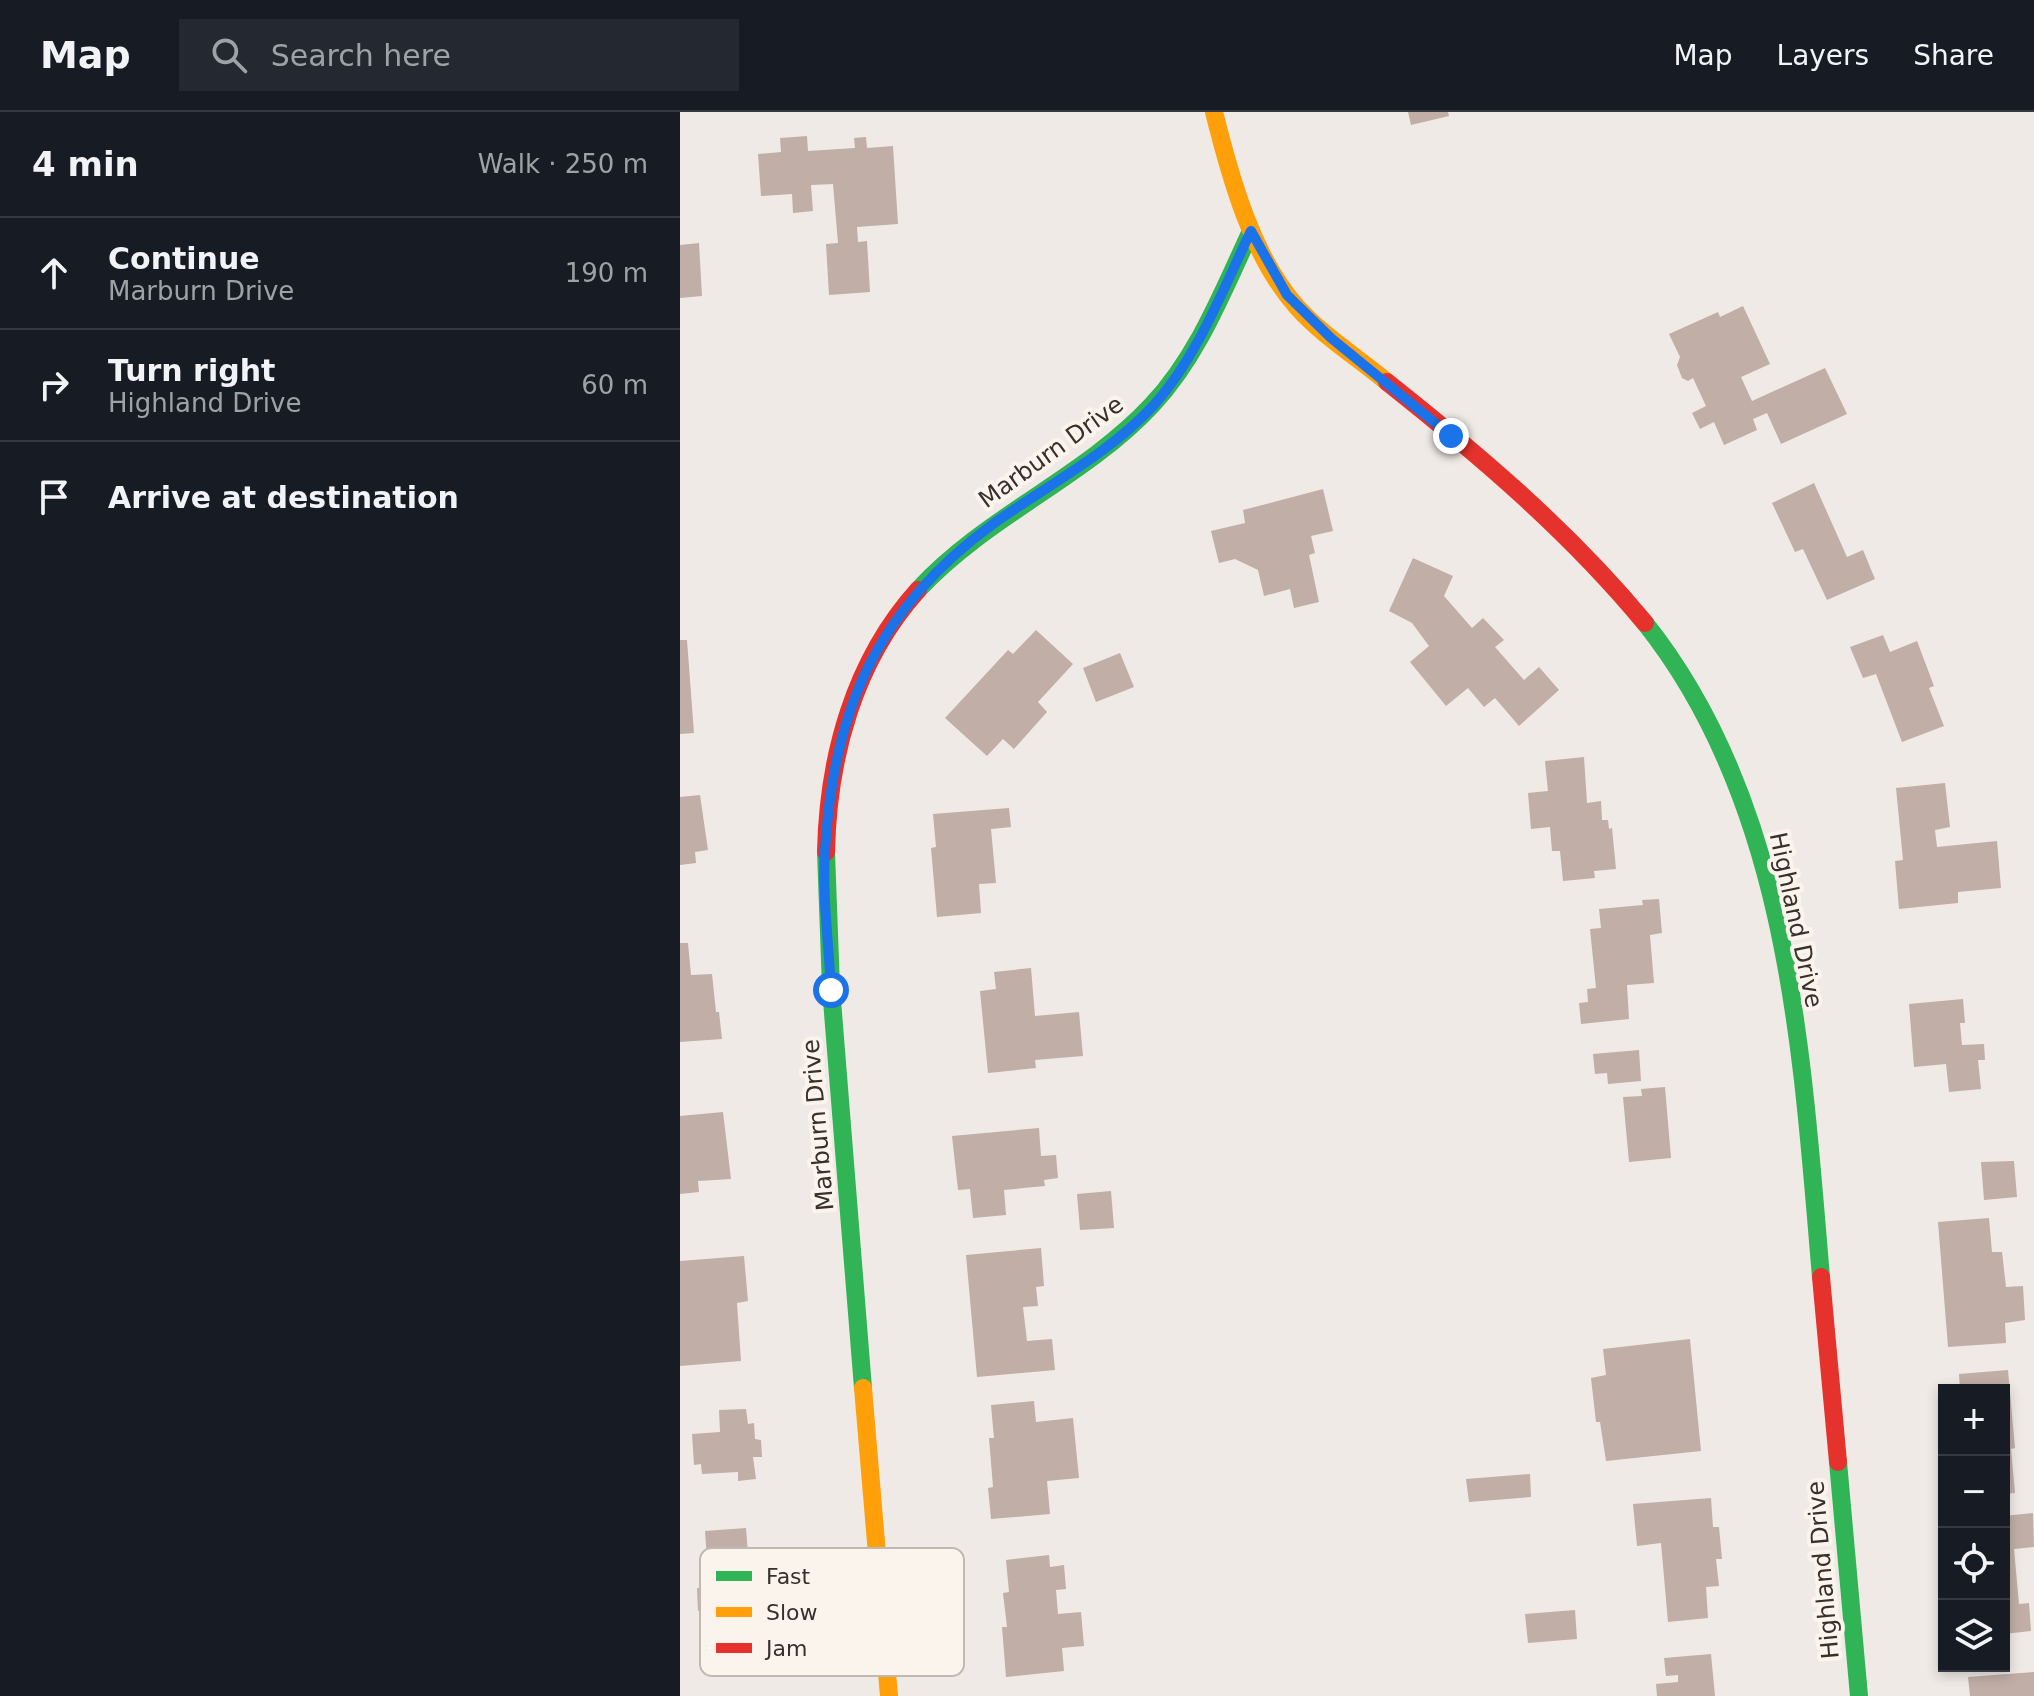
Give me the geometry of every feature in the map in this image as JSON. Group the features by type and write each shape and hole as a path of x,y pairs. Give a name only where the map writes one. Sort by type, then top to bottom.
{"street":[{"name":"Highland Drive","path":"1214,112 1232,185 1251,231 1287,295 1331,338 1557,527 1625,601 1674,664 1716,732 1761,852 1788,972 1809,1143 1859,1696"},
{"name":"Marburn Drive","path":"877,1548 832,1006 825,869 832,781 846,716 876,649 902,609 937,572 990,526 1110,444 1154,405 1189,355 1251,231"},
{"name":"Marburn Drive","path":"887,1676 889,1696"}],"building":[{"path":"1408,112 1448,112 1449,116 1411,125"},
{"path":"807,136 808,151 855,148 854,138 866,137 867,148 893,146 898,224 857,227 858,242 867,241 870,292 829,295 826,244 838,243 833,184 811,185 813,211 793,213 792,194 761,196 758,154 781,152 780,138"},
{"path":"699,243 702,296 680,298 680,245"},
{"path":"1743,306 1770,364 1741,377 1752,401 1825,368 1847,414 1781,444 1767,413 1753,419 1757,430 1724,445 1714,422 1700,429 1692,413 1706,406 1693,378 1688,381 1682,378 1677,365 1680,357 1669,334 1718,312 1720,317"},
{"path":"1814,483 1847,557 1863,550 1875,579 1827,600 1803,549 1795,552 1772,503"},
{"path":"1323,489 1333,531 1311,536 1315,553 1309,555 1319,602 1294,608 1290,589 1264,596 1258,570 1235,559 1219,563 1211,531 1245,523 1243,510"},
{"path":"1413,558 1453,576 1444,596 1472,628 1483,618 1504,640 1495,647 1524,680 1539,667 1559,690 1519,726 1495,698 1484,707 1468,688 1446,706 1410,662 1429,646 1412,623 1389,611"},
{"path":"1036,630 1073,664 1038,702 1047,712 1014,749 1003,739 987,756 945,718 1008,650 1013,654"},
{"path":"1883,635 1890,652 1917,641 1934,686 1929,688 1944,726 1902,742 1876,674 1863,678 1850,647"},
{"path":"680,640 687,640 694,733 680,734"},
{"path":"1120,653 1134,687 1096,702 1083,668"},
{"path":"1584,757 1587,803 1601,801 1602,820 1608,820 1609,829 1612,828 1616,869 1594,871 1595,878 1563,881 1560,851 1552,851 1550,827 1531,829 1528,793 1548,791 1545,761"},
{"path":"1945,783 1950,827 1935,830 1937,847 1997,841 2001,888 1958,892 1958,903 1899,909 1895,861 1903,860 1896,788"},
{"path":"700,795 708,850 695,852 696,863 680,865 680,797"},
{"path":"1009,808 1011,827 991,829 996,883 979,884 981,913 937,917 931,848 936,847 933,814"},
{"path":"1659,899 1662,933 1650,935 1654,983 1627,985 1629,1019 1581,1024 1579,1003 1588,1002 1587,989 1596,988 1590,929 1601,928 1599,909 1643,905 1642,900"},
{"path":"680,943 688,943 691,975 712,974 722,1039 680,1042"},
{"path":"1031,968 1035,1016 1079,1012 1083,1056 1035,1060 1036,1068 988,1073 980,991 996,989 994,972"},
{"path":"1963,999 1965,1023 1960,1023 1962,1045 1984,1044 1985,1060 1978,1060 1981,1089 1949,1092 1946,1064 1914,1067 1909,1004"},
{"path":"1639,1050 1641,1081 1608,1084 1607,1073 1595,1074 1593,1054"},
{"path":"1665,1087 1671,1158 1629,1162 1623,1097 1642,1096 1641,1089"},
{"path":"723,1112 731,1179 698,1181 699,1192 680,1194 680,1116"},
{"path":"1039,1128 1041,1156 1056,1155 1058,1178 1044,1180 1045,1186 1004,1190 1006,1215 973,1218 970,1189 958,1190 952,1136"},
{"path":"2014,1161 2017,1197 1984,1200 1981,1162"},
{"path":"1111,1191 1114,1228 1080,1230 1077,1194"},
{"path":"1989,1218 1992,1252 2002,1252 2006,1287 2023,1286 2025,1320 2005,1323 2006,1343 1948,1347 1938,1222"},
{"path":"1041,1248 1044,1286 1036,1287 1038,1306 1023,1307 1027,1341 1052,1339 1055,1370 977,1377 966,1255"},
{"path":"744,1256 748,1301 737,1303 741,1361 680,1366 680,1261"},
{"path":"1690,1339 1701,1451 1606,1461 1600,1422 1596,1422 1591,1378 1606,1375 1603,1349"},
{"path":"2008,1370 2009,1384 1960,1384 1959,1374"},
{"path":"2010,1392 2015,1448 2011,1449 2015,1493 2010,1493"},
{"path":"1034,1401 1036,1422 1073,1418 1079,1478 1047,1481 1050,1514 991,1519 988,1488 993,1487 989,1438 994,1438 991,1405"},
{"path":"746,1409 748,1424 754,1423 755,1439 761,1440 762,1457 753,1457 756,1479 738,1481 738,1472 702,1474 701,1464 694,1465 692,1434 720,1432 719,1410"},
{"path":"1530,1474 1531,1497 1469,1502 1466,1479"},
{"path":"1711,1498 1713,1527 1719,1527 1722,1559 1716,1559 1719,1586 1706,1587 1708,1618 1668,1622 1661,1543 1637,1546 1633,1504"},
{"path":"2033,1513 2034,1547 2014,1549 2019,1604 2029,1603 2031,1631 2010,1633 2010,1528 2010,1515"},
{"path":"746,1528 748,1548 706,1548 705,1531"},
{"path":"1049,1555 1050,1567 1064,1565 1066,1589 1056,1590 1058,1614 1081,1612 1084,1646 1062,1648 1064,1671 1006,1677 1002,1627 1007,1627 1003,1593 1009,1592 1006,1560"},
{"path":"697,1588 700,1588 700,1611 698,1611"},
{"path":"1575,1610 1577,1639 1528,1643 1525,1614"},
{"path":"1711,1654 1715,1696 1657,1696 1656,1684 1678,1682 1678,1675 1666,1676 1664,1658"},
{"path":"2034,1672 2034,1696 1970,1696 1968,1677"}],"traffic: fast":[{"path":"918,590 974,540 1096,454 1152,405 1196,344 1251,231"},
{"path":"1645,623 1693,694 1731,771 1759,851 1780,935 1795,1020 1821,1277"},
{"path":"826,852 831,988 863,1388"},
{"path":"1838,1462 1859,1696"}],"traffic: slow":[{"path":"1214,112 1245,215 1281,287 1318,327 1387,382"},
{"path":"863,1388 877,1548"},
{"path":"887,1676 889,1696"}],"traffic: jam":[{"path":"1387,382 1522,495 1586,557 1645,623"},
{"path":"826,852 832,781 849,712 877,648 918,590"},
{"path":"1821,1277 1838,1462"}],"route":[{"path":"831,990 824,854 832,781 846,716 876,649 902,609 937,572 990,526 1110,444 1154,405 1189,355 1251,231 1287,295 1331,338 1451,436"}]}
